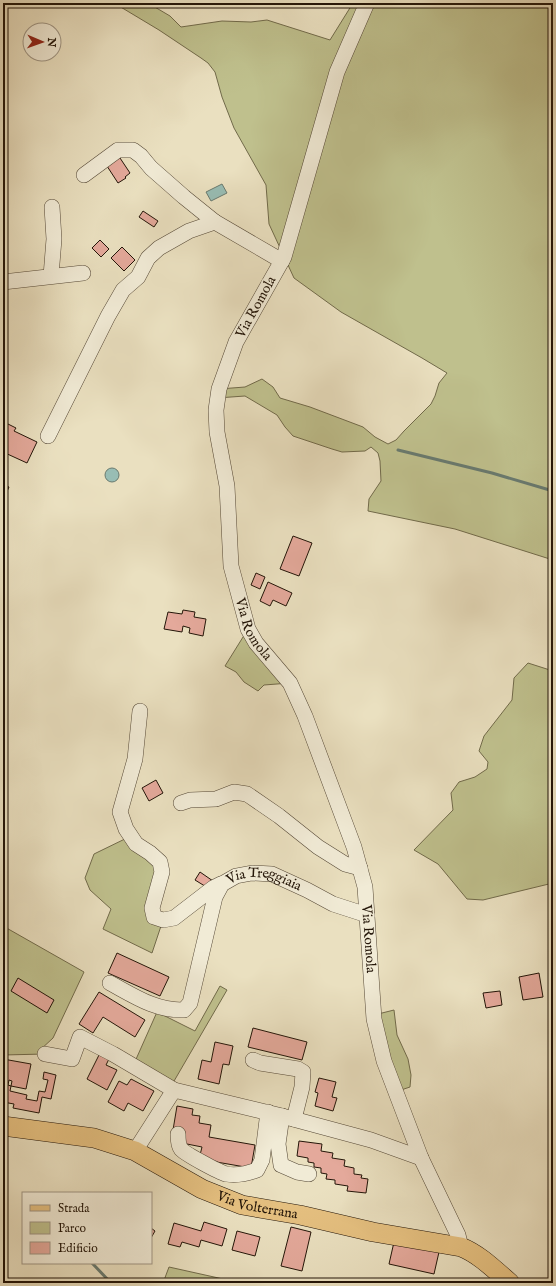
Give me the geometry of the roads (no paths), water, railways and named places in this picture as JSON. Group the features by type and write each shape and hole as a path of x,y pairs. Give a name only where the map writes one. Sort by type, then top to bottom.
{"main road":[{"name":"Via Volterrana","path":"3,1126 94,1138 136,1151 202,1189 242,1205 300,1215 373,1232 460,1247 469,1250 510,1283"}],"street":[{"name":"Via Romola","path":"367,3 337,72 287,249 282,261 236,342 219,389 216,410 217,432 227,486 231,566 248,630 256,643 290,683 305,716 352,840 365,887 374,1019 384,1061 421,1158 458,1235 460,1247"},
{"path":"84,175 118,150 133,150 184,197 215,222 282,261"},
{"path":"51,276 54,239 52,207"},
{"path":"48,436 104,323 123,290 138,278 148,258 159,248 190,231 215,222"},
{"path":"3,282 83,273"},
{"path":"140,711 135,759 120,812 126,829 136,844 160,862 162,872 152,908 154,917 163,920 174,918 213,888 222,884"},
{"path":"181,803 190,800 216,799 234,792 247,794 279,816 318,847 346,864 360,868"},
{"name":"Via Treggiaia","path":"110,983 155,1007 184,1010 190,1003 215,897 222,884 236,876 252,873 272,874 334,904 367,916"},
{"path":"45,1054 72,1059 80,1038 113,1054 174,1090 371,1140 421,1158"},
{"path":"178,1134 178,1140 182,1150 224,1174 242,1175 257,1170 281,1116 302,1087 303,1072 298,1069 260,1063 252,1060"},
{"path":"136,1151 174,1090"},
{"path":"281,1116 278,1144 282,1165 297,1172 309,1174"}],"water":[{"path":"222,184 227,193 211,201 206,192"},
{"path":"109,468 115,468 119,472 119,478 115,482 109,482 105,478 105,472"}],"waterway":[{"path":"398,450 492,473 553,491"},
{"path":"93,1264 111,1283"}]}
